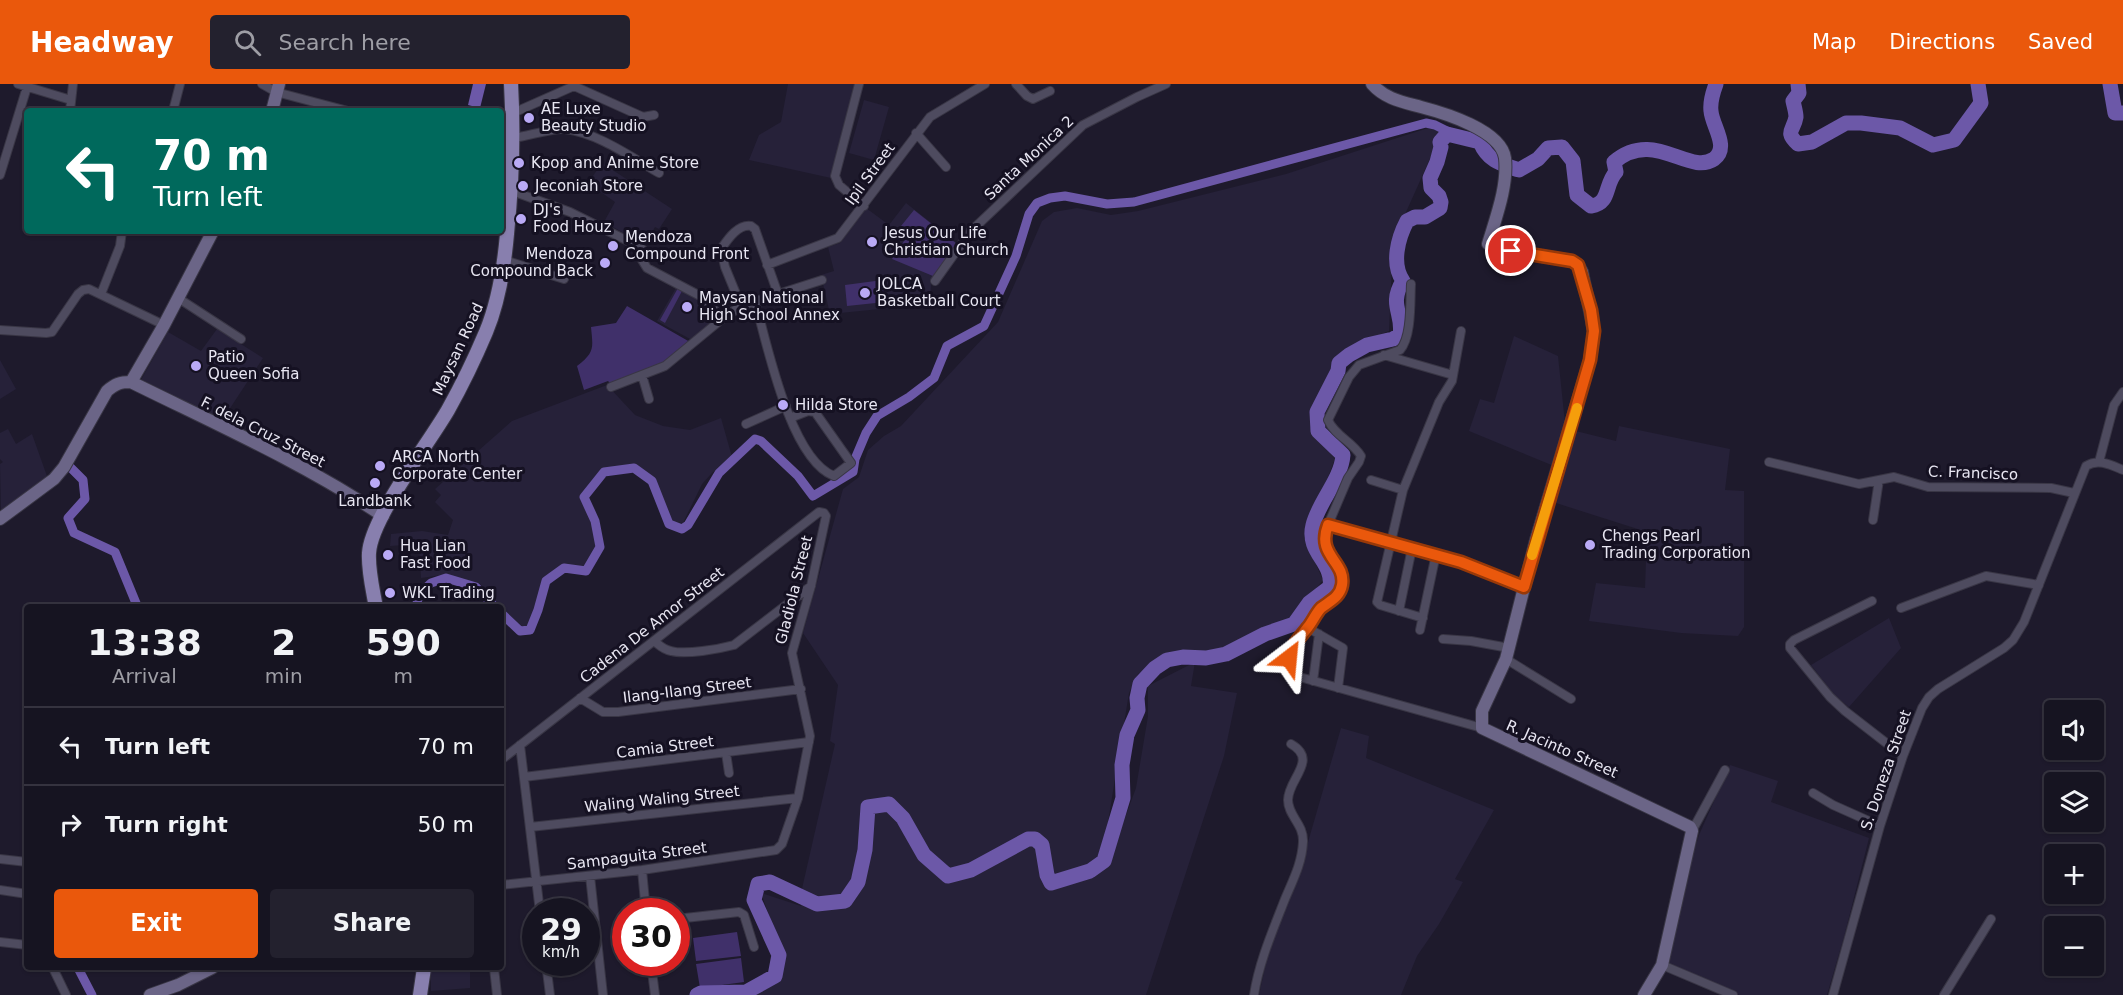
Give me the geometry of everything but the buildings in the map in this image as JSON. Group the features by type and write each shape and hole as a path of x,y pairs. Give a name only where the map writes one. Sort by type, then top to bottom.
{"main road":[{"name":"Maysan Road","path":"375,604 369,553 381,515 448,410 486,332 496,304 506,261 505,216 512,191 515,112 511,84"},
{"path":"420,995 424,970"}],"street":[{"path":"70,108 73,84"},
{"path":"174,108 180,84"},
{"path":"262,84 339,108"},
{"path":"860,84 835,176 839,185 864,206"},
{"name":"Ipil Street","path":"767,265 838,238 916,134 938,111 985,84"},
{"path":"1016,84 1033,99 1050,91"},
{"name":"Santa Monica 2","path":"935,281 970,232 1083,125 1099,115 1166,84"},
{"name":"R. Jacinto Street","path":"1372,84 1379,92 1393,99 1437,111 1488,134 1502,149 1505,157 1503,189 1488,243 1511,251 1572,261 1578,265 1594,331 1590,360 1507,653 1482,711 1482,728 1686,824 1692,831"},
{"path":"1,170 23,85 71,100"},
{"path":"515,112 574,87 644,117 654,115"},
{"path":"273,108 277,88"},
{"path":"514,138 564,129 588,135 612,146 659,173"},
{"path":"916,134 946,167"},
{"path":"512,191 570,212 640,247 643,250 642,260 647,267 704,298 722,319"},
{"path":"741,306 724,267 722,249 728,239 742,226 752,225 755,229 778,294"},
{"path":"101,294 120,246 122,234"},
{"path":"0,519 54,479 107,391 122,382 131,382 211,234"},
{"path":"506,261 564,279"},
{"path":"611,387 665,366 741,306 822,280"},
{"path":"1411,284 1409,320 1404,346 1400,350 1359,365 1353,371 1328,420 1336,433 1357,449 1361,456 1344,485 1324,536 1330,557 1340,570 1342,586 1337,597 1321,609 1308,628 1299,636 1291,650 1289,674 1482,728"},
{"path":"0,330 52,332 62,315 83,290 89,289 164,325"},
{"path":"178,298 241,339"},
{"path":"755,301 786,406 790,418 800,442 817,464 831,476 834,477 851,463 815,412 808,411 790,418"},
{"path":"1423,618 1377,602 1403,490 1439,402 1452,381 1461,331"},
{"path":"1383,355 1453,375"},
{"path":"642,375 649,399"},
{"name":"F. dela Cruz Street","path":"131,382 250,440 344,490 381,515"},
{"path":"2123,392 2114,405 2099,462 2123,470"},
{"path":"746,424 786,406"},
{"name":"C. Francisco","path":"1769,462 1859,484 1894,477 1928,488 2051,488 2074,493"},
{"name":"S. Doneza Street","path":"1833,995 1880,826 1903,756 1922,708 1938,689 2013,640 2024,622 2086,466 2099,462"},
{"path":"1371,480 1403,490"},
{"path":"1873,520 1879,480"},
{"name":"Gladiola Street","path":"776,850 782,844 798,798 809,742 810,730 792,653 811,586 826,516 819,512"},
{"name":"Cadena De Amor Street","path":"504,758 819,512"},
{"path":"1328,525 1461,562 1524,587"},
{"path":"1399,611 1412,548"},
{"path":"1420,630 1436,555"},
{"path":"1901,608 1986,576 2038,585"},
{"path":"654,641 664,649 676,652 734,645 811,586"},
{"path":"1872,601 1794,640 1790,648 1830,697 1903,756"},
{"path":"1308,628 1342,648 1338,688"},
{"path":"1313,681 1319,634"},
{"path":"1443,639 1471,641 1507,653 1571,699"},
{"name":"Ilang-Ilang Street","path":"580,698 603,712 618,712 801,689"},
{"name":"Camia Street","path":"524,777 809,742"},
{"path":"1254,995 1257,975 1299,865 1304,841 1302,828 1292,813 1288,800 1302,768 1303,756 1298,748 1291,744"},
{"path":"520,745 539,898"},
{"path":"726,753 729,774"},
{"path":"1644,995 1662,965 1692,831 1725,770"},
{"path":"1813,794 1880,826"},
{"name":"Waling Waling Street","path":"530,827 798,798"},
{"name":"Sampaguita Street","path":"504,885 642,870 776,850"},
{"path":"0,858 24,862"},
{"path":"642,870 645,898"},
{"path":"590,876 603,995"},
{"path":"0,890 24,894"},
{"path":"690,917 739,912 744,915 754,946"},
{"path":"1944,995 1991,919"},
{"path":"0,942 24,945"},
{"path":"1662,965 1733,995"},
{"path":"53,970 66,995"},
{"path":"150,995 178,985 208,970"},
{"path":"494,970 497,995"},
{"path":"548,976 550,995"},
{"path":"653,976 655,995"}],"shaded area":[{"path":"473,84 486,84 480,108 468,105"},
{"path":"788,84 857,84 831,178 749,160 759,135 781,122"},
{"path":"864,100 889,107 874,160 849,153"},
{"path":"1428,128 1442,132 1393,241 1389,331 1344,349 1316,403 1310,427 1335,459 1304,538 1323,580 1291,621 1247,636 1226,651 1201,655 1173,654 1138,674 1129,693 1102,859 1107,866 1136,788 1148,716 1148,686 1195,662 1191,686 1237,693 1224,756 1146,995 745,995 778,980 783,955 761,893 801,906 801,893 835,744 830,741 838,685 803,633 843,489 859,477 868,450 884,436 901,426 998,322 1042,221 1054,212 1077,208 1111,215 1138,211 1286,174"},
{"path":"602,163 672,209 659,229 655,227 645,245 604,222 615,202 588,183"},
{"path":"906,203 958,244 931,284 930,304 830,314 821,275 834,271 828,247 840,243 866,208 889,225"},
{"path":"914,210 957,244 933,276 892,259 906,238 897,231"},
{"name":"JOLCA Basketball Court","path":"883,280 885,302 847,306 845,285"},
{"name":"Maysan National High School Annex","path":"677,286 703,299 720,318 692,340 657,321"},
{"path":"678,288 682,291 665,323 660,320"},
{"path":"627,306 690,342 664,363 612,385 608,381 584,390 577,366 592,349 591,327 616,323"},
{"path":"217,329 263,358 221,422 142,384 142,378 168,332 201,351"},
{"path":"1514,336 1558,356 1565,423 1554,466 1469,431 1480,399 1494,403"},
{"path":"0,360 16,389 0,399"},
{"path":"607,385 635,415 663,426 690,430 721,418 732,457 702,484 683,523 671,522 655,479 635,466 601,471 582,497 592,522 597,547 585,568 563,565 544,580 529,628 521,630 504,611 504,604 498,604 480,584 442,575 421,578 419,544 390,546 391,534 422,531 448,535 453,520 435,502 441,495 435,489 512,421"},
{"path":"1619,426 1730,449 1725,490 1744,491 1744,627 1738,636 1681,633 1589,621 1596,583 1645,588 1647,532 1556,503 1576,431 1616,441"},
{"path":"8,429 16,444 32,434 48,479 1,512 0,464 3,462 0,459 0,433"},
{"path":"1889,618 1901,648 1849,707 1835,696 1811,665"},
{"path":"1341,728 1369,736 1366,758 1494,810 1455,879 1463,882 1417,956 1401,995 1259,995 1268,953 1304,856"},
{"path":"1730,765 1778,781 1771,802 1869,838 1827,995 1739,995 1668,965 1683,887 1699,835"},
{"path":"737,932 741,956 696,961 693,938"},
{"path":"741,958 744,982 700,988 696,964"},
{"path":"431,970 470,970 470,988 431,991"}],"waterway":[{"path":"697,995 746,992 775,976 779,955 754,900 758,884 770,882 817,904 845,901 858,882 865,850 868,807 889,804 903,818 924,855 948,876 971,870 1028,839 1035,839 1042,845 1047,875 1051,883 1090,871 1104,861 1123,798 1122,765 1127,735 1138,710 1137,698 1140,684 1155,668 1167,660 1183,657 1206,658 1226,654 1265,634 1294,624 1309,603 1330,587 1328,571 1316,550 1312,535 1316,516 1338,473 1343,455 1318,431 1317,412 1338,371 1339,363 1367,345 1400,335 1397,297 1403,281 1397,267 1397,251 1407,221 1415,217 1425,217 1440,208 1441,202 1439,196 1431,188 1430,178 1437,162 1440,142 1447,134 1480,142 1491,158 1519,170 1538,159 1548,148 1562,147 1573,161 1577,195 1591,206 1605,197 1616,172 1614,162 1629,153 1643,150 1657,151 1704,163 1714,159 1720,149 1719,136 1711,111 1716,84"},
{"path":"1798,84 1799,93 1793,101 1796,117 1791,131 1792,137 1798,144 1812,142 1846,123 1861,123 1900,128 1933,145 1954,140 1981,103 1978,84"},
{"path":"2110,84 2115,113 2123,113"},
{"path":"504,616 520,631 530,630 546,581 564,568 586,571 600,547 595,521 584,497 604,472 634,468 652,481 669,524 682,529 688,525 719,473 755,439 761,441 798,476 813,496 853,472 855,459 866,433 877,416 909,397 934,378 947,346 984,326 1016,256 1029,214 1037,203 1065,196 1107,204 1134,202 1426,123 1457,136"},
{"path":"69,466 83,480 85,499 68,518 74,533 115,552 136,604"},
{"path":"417,604 419,594 431,583 446,578 476,587 492,604"},
{"path":"79,970 92,995"}],"slow traffic":[{"path":"1532,555 1577,408"}],"place":[{"name":"AE Luxe Beauty Studio","path":"529,118"},
{"name":"Kpop and Anime Store","path":"519,163"},
{"name":"Jeconiah Store","path":"523,186"},
{"name":"DJ's Food Houz","path":"521,219"},
{"name":"Jesus Our Life Christian Church","path":"872,242"},
{"name":"Mendoza Compound Front","path":"613,246"},
{"name":"Mendoza Compound Back","path":"605,263"},
{"name":"JOLCA Basketball Court","path":"865,293"},
{"name":"Maysan National High School Annex","path":"687,307"},
{"name":"Patio Queen Sofia","path":"196,366"},
{"name":"Hilda Store","path":"783,405"},
{"name":"ARCA North Corporate Center","path":"380,466"},
{"name":"Landbank","path":"375,483"},
{"name":"Chengs Pearl Trading Corporation","path":"1590,545"},
{"name":"Hua Lian Fast Food","path":"388,555"},
{"name":"WKL Trading","path":"390,593"}],"route":[{"path":"1289,658 1299,636 1308,628 1321,609 1337,597 1342,586 1340,570 1326,547 1324,536 1328,525 1461,562 1524,587 1590,360 1594,331 1582,272 1578,265 1572,261 1511,251"}]}
